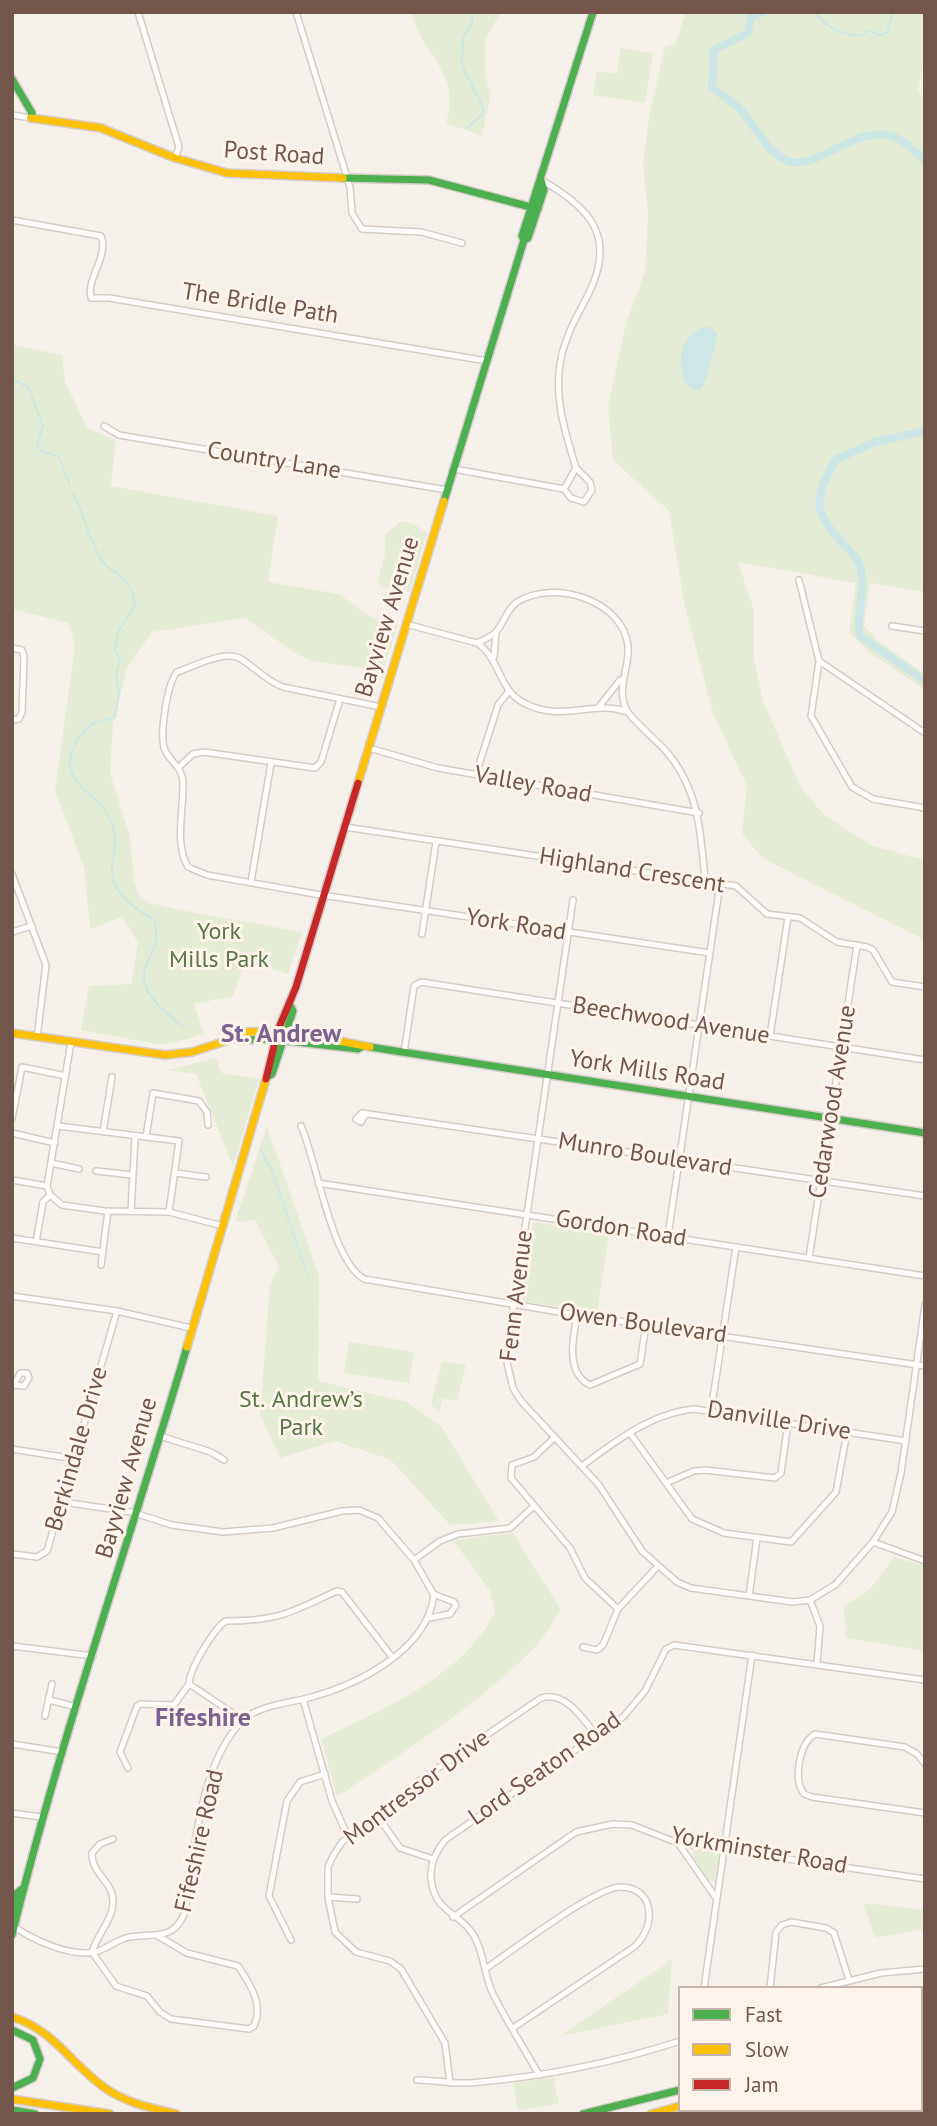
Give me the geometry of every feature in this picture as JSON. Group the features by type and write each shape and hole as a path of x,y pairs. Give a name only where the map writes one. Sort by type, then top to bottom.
{"main road":[{"name":"Bayview Avenue","path":"13,1929 24,1896 22,1889 41,1817 138,1514 267,1077 272,1074 280,1040 278,1030 285,1009 290,1005 324,896 524,240 528,238 534,209 544,191 541,180 593,12"},
{"path":"12,79 26,105 26,113 31,118"},
{"name":"Post Road","path":"31,118 101,128 214,170 263,177 429,180 534,209"},
{"name":"Bayview Avenue","path":"280,1040 287,1031 293,1011 290,1005"},
{"name":"York Mills Road","path":"12,1033 165,1055 192,1052 238,1037 241,1032 256,1029 278,1030 404,1053 925,1133"},
{"name":"York Mills Road","path":"238,1037 243,1040 280,1040 358,1049 363,1046"},
{"name":"Bayview Avenue","path":"12,1909 16,1894 22,1889"},
{"path":"14,2017 38,2026 113,2094 136,2104 176,2114"},
{"path":"12,2030 25,2032 35,2040 41,2055 39,2069 33,2080 12,2088"},
{"path":"583,2114 678,2090"},
{"path":"12,2099 110,2114"},
{"path":"651,2114 678,2107"},
{"path":"12,2110 35,2114"}],"street":[{"path":"138,12 177,145 176,157"},
{"path":"296,12 346,178 352,214 362,229 411,231 463,243"},
{"name":"Post Road","path":"12,116 31,118"},
{"path":"454,469 564,489 578,502 584,502 591,496 590,482 576,468 558,393 567,333 598,268 601,247 596,226 584,208 541,180"},
{"name":"The Bridle Path","path":"12,220 100,236 103,242 99,266 89,292 90,298 109,298 486,361"},
{"name":"Country Lane","path":"104,426 119,435 447,490"},
{"path":"564,489 576,468"},
{"path":"799,580 819,661 811,716 852,787 873,799 925,808"},
{"path":"477,643 496,632 516,603 532,595 547,593 584,598 614,615 624,629 628,659 622,678 598,708"},
{"path":"407,624 477,643 494,658"},
{"path":"892,626 925,631"},
{"path":"496,632 494,658 500,677 520,701 537,708 572,713 611,706 627,712 670,756 689,787 699,813 705,881"},
{"path":"12,648 22,650 24,657 22,712 19,719 12,720"},
{"path":"340,699 318,766 311,769 204,752 188,758 179,767 166,752 163,738 169,687 177,672 223,657 236,657 275,684 381,707"},
{"path":"819,661 925,733"},
{"path":"622,678 627,712"},
{"path":"476,774 498,705 509,691"},
{"name":"Valley Road","path":"369,748 420,763 699,813"},
{"path":"251,882 271,763"},
{"name":"York Road","path":"179,767 183,785 181,841 187,864 201,873 324,896 709,953"},
{"name":"Highland Crescent","path":"345,827 705,881 740,889 767,914 800,918 837,942 873,950 892,982 925,987"},
{"path":"422,934 436,842"},
{"path":"12,874 46,965 37,1037"},
{"path":"668,1236 720,884"},
{"name":"Fenn Avenue","path":"573,900 513,1304 506,1359 509,1377 521,1401 603,1490 639,1547 677,1582 691,1588 793,1602 810,1600"},
{"path":"770,1036 788,917"},
{"path":"12,932 32,926"},
{"name":"Cedarwood Avenue","path":"809,1258 857,945"},
{"name":"Beechwood Avenue","path":"404,1053 417,984 699,1024 925,1060"},
{"path":"71,1042 47,1186 50,1195 62,1205 108,1211 169,1212 223,1226"},
{"path":"12,1118 22,1067 66,1076"},
{"path":"103,1132 112,1077"},
{"path":"146,1137 153,1093 199,1101 207,1111 208,1125"},
{"name":"Munro Boulevard","path":"365,1115 925,1196"},
{"path":"58,1126 135,1138 179,1141 169,1212"},
{"name":"Owen Boulevard","path":"301,1126 318,1183 351,1270 361,1278 577,1315 925,1366"},
{"path":"12,1133 55,1143"},
{"path":"131,1211 135,1138"},
{"path":"51,1163 79,1169"},
{"path":"96,1171 132,1175"},
{"path":"175,1173 206,1177"},
{"path":"12,1180 47,1186"},
{"name":"Gordon Road","path":"318,1183 925,1276"},
{"path":"36,1242 43,1202 50,1195"},
{"path":"101,1265 108,1211"},
{"path":"12,1238 103,1252"},
{"path":"711,1411 736,1247"},
{"path":"12,1296 117,1311 191,1328"},
{"path":"817,1664 820,1626 810,1600 835,1585 873,1542 894,1507 925,1306"},
{"name":"Berkindale Drive","path":"12,1553 37,1557 44,1555 63,1502 117,1311"},
{"path":"577,1315 573,1358 582,1379 590,1385 640,1364 646,1325"},
{"name":"Danville Drive","path":"582,1466 630,1433 684,1410 711,1411 906,1441"},
{"path":"666,1483 694,1471 705,1470 775,1478 781,1473 788,1423"},
{"path":"630,1433 687,1515 696,1522 724,1533 791,1542 806,1528 838,1488 847,1432"},
{"path":"160,1436 211,1452 224,1460"},
{"path":"555,1437 534,1457 516,1463 510,1469 512,1481 569,1548 585,1578 618,1609"},
{"path":"12,1449 75,1459"},
{"path":"63,1502 138,1514 172,1525 223,1532 272,1528 342,1510 359,1510 378,1518 414,1560 433,1594 429,1618 408,1645 335,1690 256,1712 243,1720 189,1684"},
{"path":"414,1560 440,1541 458,1534 510,1528 533,1507"},
{"path":"749,1596 757,1538"},
{"path":"873,1542 925,1561"},
{"path":"583,1647 597,1650 603,1645 618,1609 658,1566"},
{"path":"128,1768 120,1752 136,1706 174,1706 189,1684 191,1671 222,1623 273,1619 302,1610 337,1591 347,1595 392,1657"},
{"path":"429,1618 450,1614 456,1605 433,1594"},
{"path":"12,1646 93,1656"},
{"name":"Lord Seaton Road","path":"433,1859 451,1834 622,1717 642,1695 669,1646 925,1680"},
{"path":"704,1986 752,1655"},
{"path":"45,1716 52,1685"},
{"name":"Montressor Drive","path":"450,2083 445,2043 408,1979 396,1964 356,1952 342,1942 329,1916 330,1861 348,1837 379,1818 419,1781 541,1698 557,1698 579,1711 596,1735"},
{"path":"303,1699 325,1774 348,1837"},
{"path":"49,1700 77,1707"},
{"name":"Fifeshire Road","path":"92,1952 130,1937 158,1936 176,1929 183,1919 208,1784 222,1754 243,1720"},
{"path":"925,1764 917,1754 905,1747 815,1734 804,1746 799,1780 804,1794 812,1797 925,1813"},
{"path":"12,1744 63,1752"},
{"path":"290,1940 269,1896 287,1801 300,1782 325,1774"},
{"path":"12,1813 41,1817"},
{"path":"379,1818 400,1848 433,1859 432,1888 437,1901 471,1931 493,1994 539,2075"},
{"name":"Yorkminster Road","path":"453,1917 576,1832 613,1824 632,1825 678,1843 925,1879"},
{"path":"92,1952 113,1902 112,1892 94,1867 93,1853 100,1844 113,1839"},
{"path":"678,1843 716,1899"},
{"path":"485,1969 602,1890 628,1888 643,1897 649,1908 648,1929 635,1947 513,2028"},
{"path":"328,1897 357,1899"},
{"path":"770,1986 776,1932 782,1925 790,1922 831,1930 849,1980"},
{"path":"13,1929 53,1945 92,1952 116,1986 147,1996 167,2017 249,2029 254,2026 258,2007 254,1991 238,1966 187,1953 158,1936"},
{"path":"828,1986 849,1980 925,1969"},
{"path":"417,2080 450,2083 539,2075 648,2051 678,2042"}],"green space":[{"path":"411,12 501,12 485,39 485,75 491,94 482,136 446,123 450,106 445,78 416,27"},
{"path":"686,12 925,12 925,60 918,91 925,99 925,592 870,583 864,625 877,640 925,674 925,690 870,653 849,632 856,583 738,562 754,610 754,660 763,701 800,786 823,814 873,846 925,860 925,940 762,858 742,833 747,786 713,713 685,607 669,511 613,460 608,406 626,323 645,272 648,214 643,166 648,122 665,46 675,44"},
{"path":"621,48 653,53 645,103 593,95 597,71 617,74"},
{"name":"York Mills Park","path":"12,345 62,355 65,381 87,428 116,440 111,486 278,516 268,582 339,594 374,619 398,624 383,671 313,661 298,655 245,618 152,632 127,668 113,725 110,773 130,837 134,883 140,896 150,903 175,909 302,932 288,974 251,962 249,971 242,969 233,996 194,1004 204,1034 173,1043 156,1044 81,1030 89,986 131,984 138,943 122,917 90,929 84,868 55,790 75,645 68,623 12,609"},
{"path":"401,521 414,524 427,533 410,592 381,587 378,581 385,554 385,534"},
{"path":"216,1058 221,1073 259,1079 233,1166 196,1074 168,1070"},
{"name":"St. Andrew’s Park","path":"267,1126 319,1277 318,1381 407,1402 441,1426 499,1521 450,1525 391,1460 335,1441 280,1458 260,1414 270,1285 279,1267 255,1220 235,1222"},
{"path":"533,1222 609,1234 597,1313 521,1301"},
{"path":"349,1342 414,1352 409,1383 344,1373"},
{"path":"442,1362 466,1365 457,1401 443,1398 439,1413 431,1404"},
{"path":"513,1533 561,1610 548,1630 511,1670 463,1709 337,1797 321,1739 395,1703 442,1673 481,1635 495,1612 490,1591 453,1540"},
{"path":"894,1557 925,1566 925,1651 846,1638 844,1607 872,1587"},
{"path":"695,1849 719,1854 715,1882 708,1880 692,1855"},
{"path":"863,1903 925,1910 925,1929 875,1938"},
{"path":"672,1959 668,2014 560,2036 658,1969"},
{"path":"553,2077 559,2104 518,2110 513,2083"}],"water":[{"path":"703,327 709,327 718,334 703,386 700,390 694,390 683,376 681,358 687,340"}],"waterway":[{"path":"468,127 483,114 483,107 462,66 463,38 472,22 473,12"},
{"path":"763,12 751,17 748,33 714,50 712,87 741,110 774,152 788,161 799,163 851,141 880,134 899,139 925,160"},
{"path":"814,12 834,29 860,36 869,30 879,35 887,33 893,12"},
{"path":"12,379 28,387 43,425 37,446 41,451 58,456 70,486"},
{"path":"925,431 875,442 835,460 820,496 826,523 856,557 860,566 860,636 925,681"},
{"path":"73,493 98,554 103,562 128,584 135,605 118,633 115,649 120,661 116,674 119,692 115,717 99,722"},
{"path":"97,722 78,739 71,754 73,777 98,802 112,823 115,841 112,871 116,887 133,906 155,921 155,943 144,974 148,991 153,1000 183,1027"},
{"path":"261,1151 272,1170 308,1277"}],"traffic: fast":[{"path":"444,501 524,240 522,236 593,12"},
{"path":"12,79 32,113 31,118"},
{"path":"343,178 429,180 538,209"},
{"path":"524,240 528,238 544,190 541,180"},
{"path":"267,1077 272,1074 293,1011 290,1005"},
{"path":"238,1037 243,1040 271,1039 358,1049 363,1046"},
{"path":"370,1047 925,1133"},
{"path":"12,1935 74,1713 187,1347"},
{"path":"12,1909 16,1894 22,1889"},
{"path":"12,2030 33,2040 40,2059 33,2078 12,2088"},
{"path":"583,2114 678,2090"},
{"path":"12,2110 35,2114"},
{"path":"699,2114 705,2112"},
{"path":"745,2114 752,2112"}],"traffic: slow":[{"path":"31,118 101,128 175,158 227,173 343,178"},
{"path":"358,783 444,501"},
{"path":"12,1033 165,1055 192,1052 238,1037 241,1032 287,1031 370,1047"},
{"path":"187,1347 266,1079"},
{"path":"12,2017 51,2039 93,2079 113,2093 139,2104 176,2114"},
{"path":"12,2099 110,2114"},
{"path":"651,2114 678,2107"}],"traffic: jam":[{"path":"266,1079 278,1030 296,987 358,783"}],"district":[{"name":"St. Andrew","path":"281,1035"},
{"name":"Fifeshire","path":"203,1719"}]}
